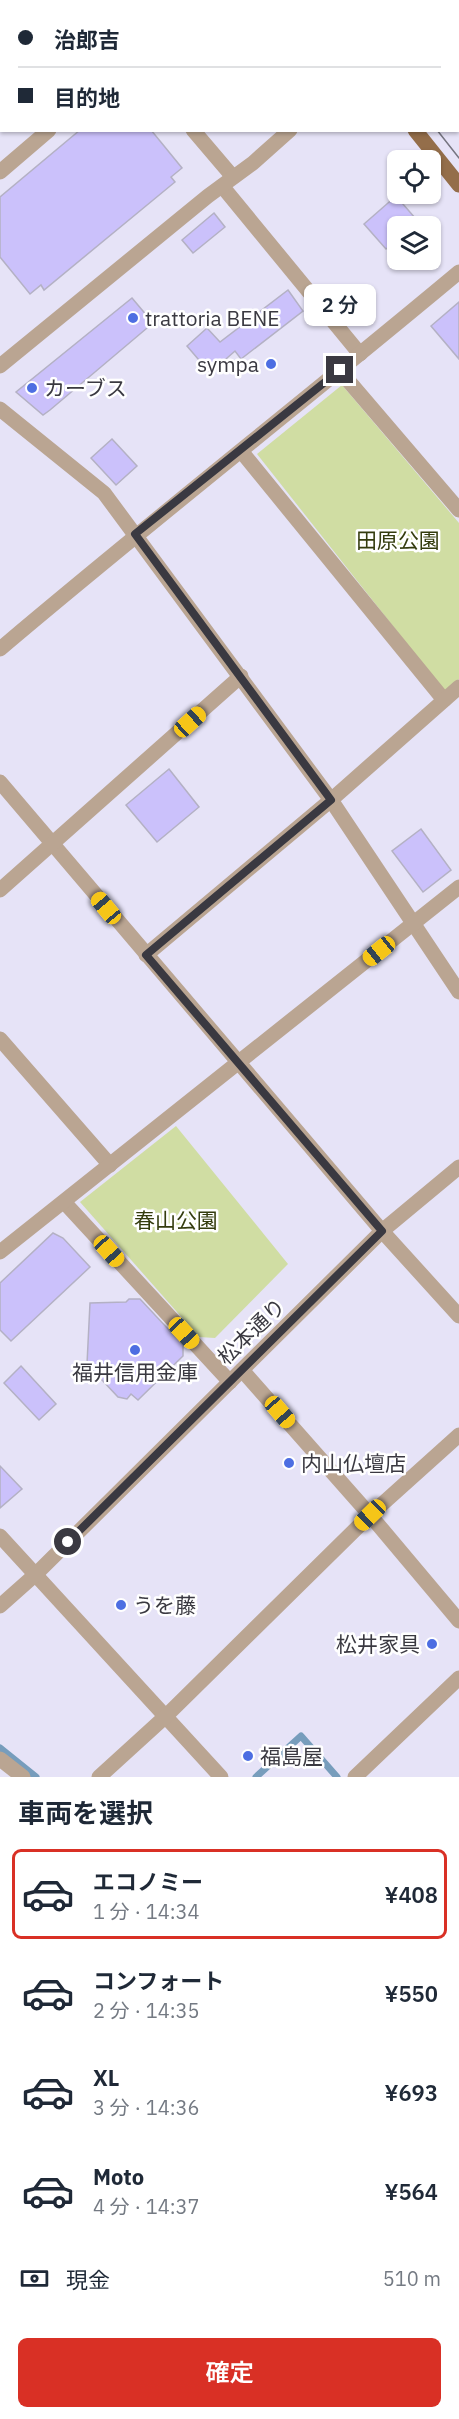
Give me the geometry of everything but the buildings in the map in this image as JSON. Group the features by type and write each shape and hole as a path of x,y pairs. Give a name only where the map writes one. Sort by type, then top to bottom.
{"main road":[{"path":"417,132 459,185"}],"street":[{"path":"0,172 47,132"},
{"path":"195,132 228,181 360,354"},
{"path":"0,366 289,132"},
{"path":"0,649 135,534 241,451 459,272"},
{"path":"340,370 459,510"},
{"path":"0,409 94,483 135,534 331,800 459,992"},
{"path":"241,451 444,700"},
{"path":"0,890 241,675"},
{"path":"146,955 331,800 459,687"},
{"path":"0,782 382,1231 459,1316"},
{"path":"0,1252 459,886"},
{"path":"0,1039 110,1165"},
{"name":"松本通り","path":"0,1606 36,1574 382,1231 459,1167"},
{"path":"64,1202 230,1382"},
{"path":"243,1370 459,1621"},
{"path":"99,1777 166,1716 370,1515 459,1436"},
{"path":"0,1536 221,1777"},
{"path":"355,1777 459,1678"},
{"path":"0,1759 23,1777"}],"green space":[{"name":"田原公園","path":"342,385 459,523 459,679 445,692 257,454"},
{"name":"春山公園","path":"176,1126 288,1264 215,1338 199,1337 80,1202"}],"waterway":[{"path":"256,1777 301,1736 337,1777"},
{"path":"0,1748 36,1777"}],"tram line":[{"path":"439,132 459,158"}],"place":[{"name":"trattoria BENE","path":"133,318"},
{"name":"sympa","path":"271,364"},
{"name":"カーブス","path":"32,388"},
{"name":"福井信用金庫","path":"135,1350"},
{"name":"内山仏壇店","path":"289,1463"},
{"name":"うを藤","path":"121,1605"},
{"name":"松井家具","path":"432,1644"},
{"name":"福島屋","path":"248,1756"}],"route":[{"path":"68,1542 382,1231 146,955 331,800 135,534 340,370"}]}
